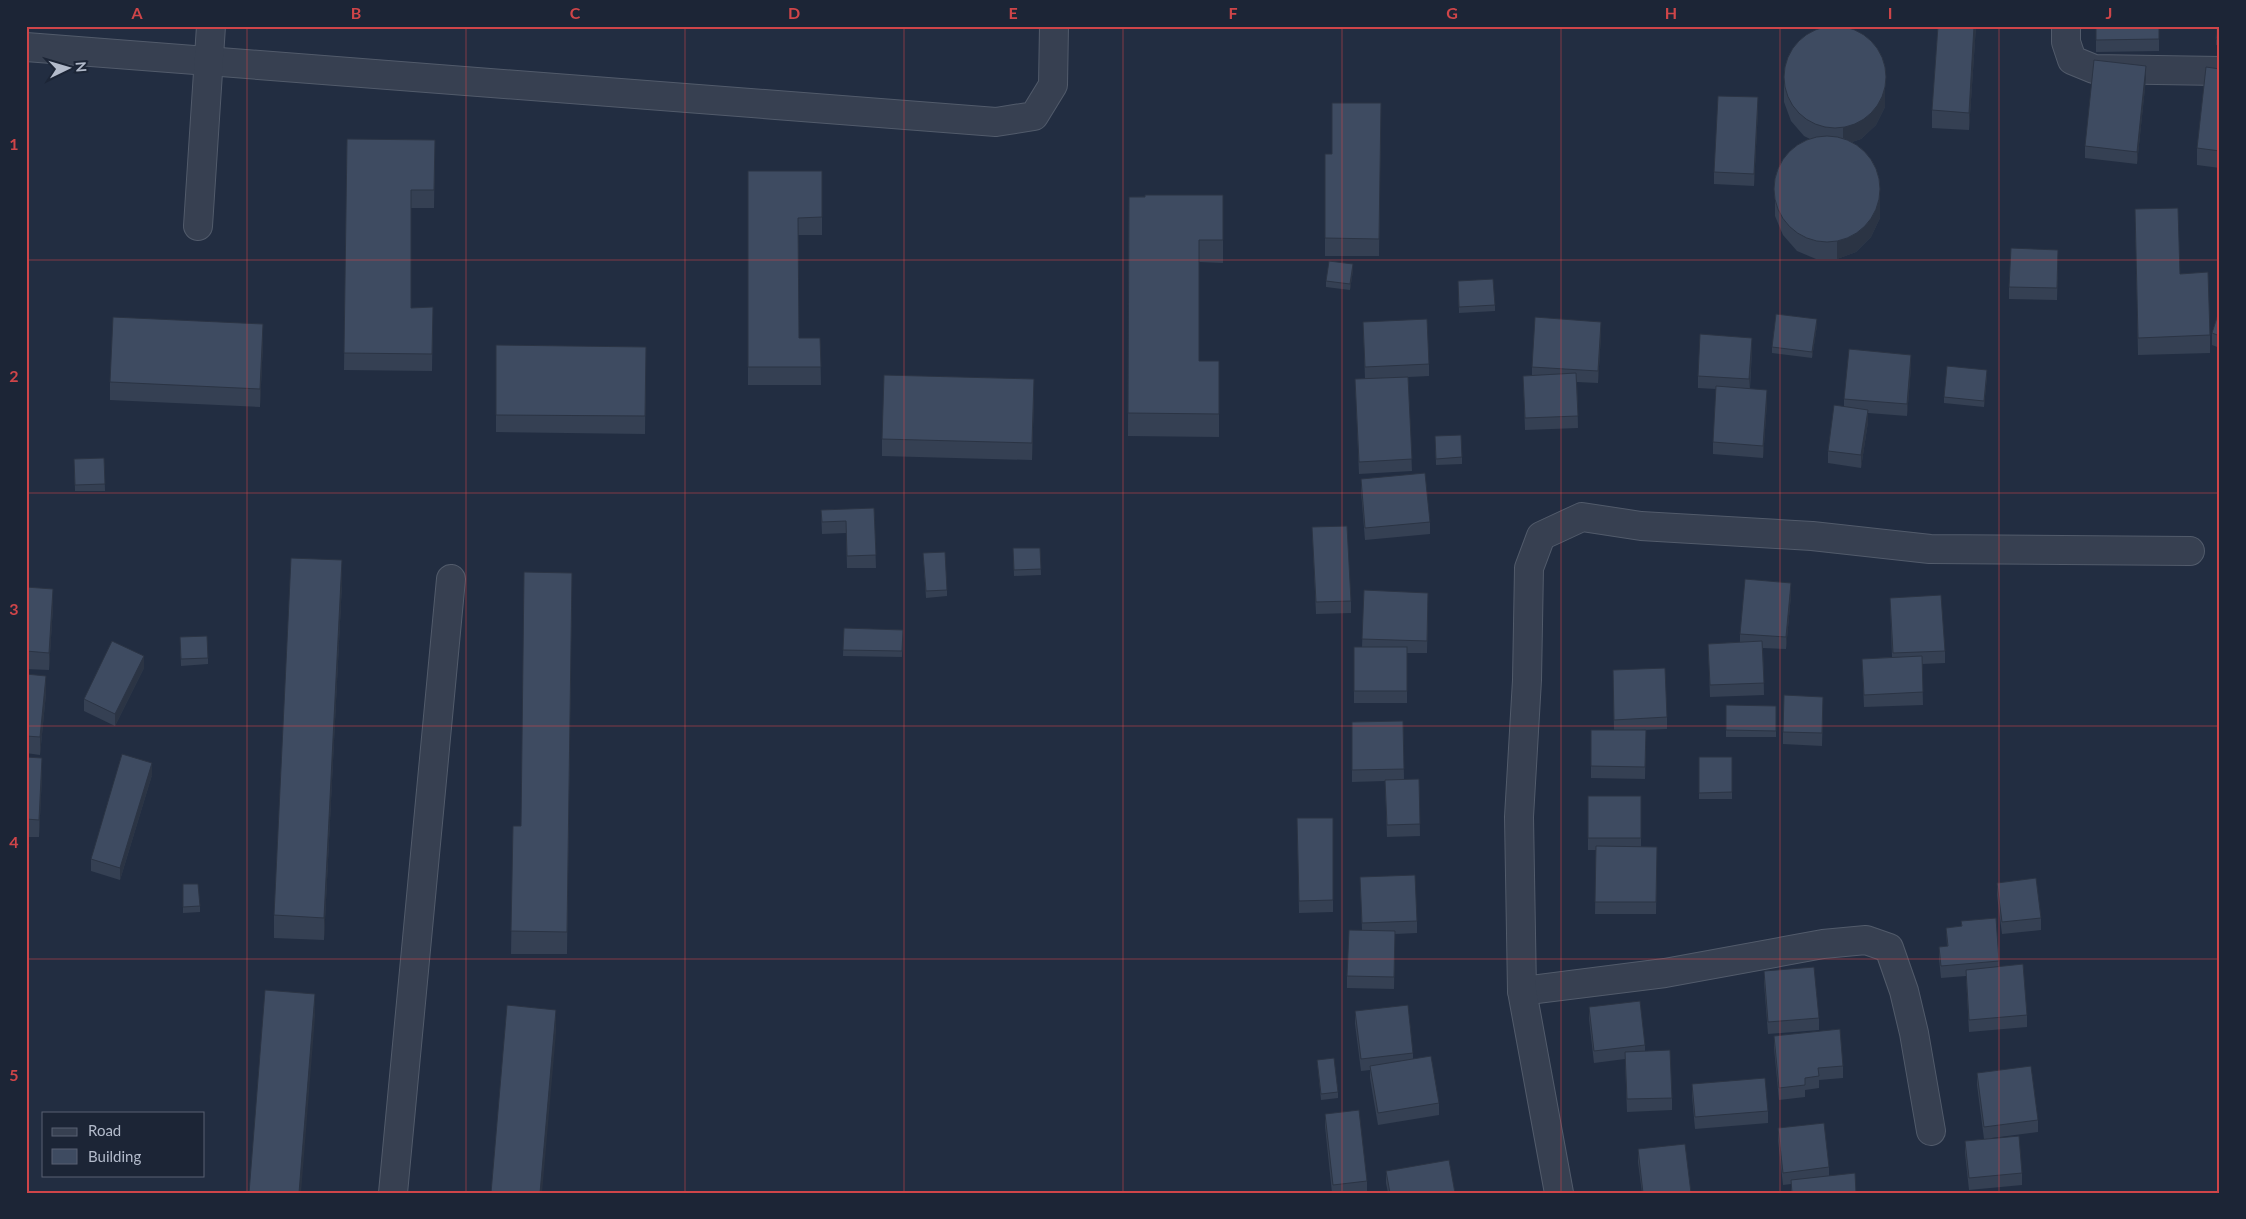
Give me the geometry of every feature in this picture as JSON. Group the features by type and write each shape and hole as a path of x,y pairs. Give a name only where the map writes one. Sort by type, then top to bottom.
{"street":[{"path":"198,226 211,26"},
{"path":"26,46 209,62 996,122 1034,116 1053,85 1054,26"},
{"path":"2066,26 2066,42 2072,60 2094,69 2220,71"},
{"path":"1559,1193 1522,991 1518,817 1527,680 1529,568 1541,536 1582,517 1641,526 1812,536 1930,549 2190,551"},
{"path":"393,1193 451,580"},
{"path":"1522,991 1665,974 1823,944 1866,940 1889,948 1901,982 1914,1033 1931,1131"}],"building":[{"path":"1835,26 1855,30 1871,41 1882,57 1886,77 1882,97 1871,113 1855,124 1835,128 1815,124 1799,113 1788,97 1784,77 1788,57 1799,41 1815,30"},
{"path":"1938,26 1974,26 1969,113 1932,110"},
{"path":"2096,26 2159,26 2159,39 2096,40"},
{"path":"2217,26 2220,26 2220,39 2216,39"},
{"path":"2094,60 2146,66 2137,152 2085,146"},
{"path":"2206,67 2220,69 2220,151 2197,148"},
{"path":"1718,96 1758,97 1754,174 1714,172"},
{"path":"1332,103 1381,103 1379,239 1325,238 1325,154 1332,154"},
{"path":"1827,136 1847,140 1864,152 1876,169 1880,189 1876,209 1864,226 1847,238 1827,242 1807,238 1790,226 1778,209 1774,189 1778,169 1790,152 1807,140"},
{"path":"347,139 435,140 434,190 411,190 411,308 433,307 432,354 344,353"},
{"path":"748,171 822,171 822,217 798,218 799,338 820,338 821,367 748,367"},
{"path":"1145,195 1223,195 1223,240 1199,240 1199,361 1219,361 1219,414 1128,413 1129,197 1145,197"},
{"path":"2178,208 2180,274 2208,272 2210,335 2138,338 2135,209"},
{"path":"2011,248 2058,250 2057,288 2009,287"},
{"path":"1329,261 1353,264 1350,284 1326,281"},
{"path":"1493,279 1495,305 1459,307 1458,281"},
{"path":"2220,308 2220,336 2212,333"},
{"path":"1776,314 1817,319 1812,352 1772,347"},
{"path":"113,317 263,324 260,389 110,382"},
{"path":"1535,317 1601,322 1598,371 1532,367"},
{"path":"1427,319 1429,364 1365,367 1363,322"},
{"path":"1700,334 1752,338 1749,379 1698,376"},
{"path":"496,345 646,347 645,416 496,415"},
{"path":"1849,349 1911,355 1907,404 1844,399"},
{"path":"1947,366 1987,370 1984,401 1944,397"},
{"path":"1576,373 1578,416 1525,418 1523,376"},
{"path":"884,375 1034,379 1032,443 882,439"},
{"path":"1408,377 1412,459 1359,462 1355,379"},
{"path":"1716,386 1767,390 1763,446 1713,442"},
{"path":"1834,405 1868,410 1861,455 1828,451"},
{"path":"1461,435 1462,457 1436,459 1435,436"},
{"path":"104,458 105,484 75,485 74,459"},
{"path":"1425,473 1430,522 1365,528 1361,479"},
{"path":"874,508 876,555 847,556 846,521 822,522 821,510"},
{"path":"1347,526 1351,601 1316,602 1312,527"},
{"path":"1013,548 1040,548 1041,569 1014,570"},
{"path":"945,552 947,590 926,591 923,553"},
{"path":"291,558 342,560 324,918 274,915"},
{"path":"524,572 572,573 567,932 511,931 513,826 521,826"},
{"path":"1745,579 1791,583 1786,637 1740,634"},
{"path":"26,587 53,589 49,653 26,651"},
{"path":"1364,590 1428,593 1427,641 1362,639"},
{"path":"1941,595 1945,651 1893,653 1890,598"},
{"path":"844,628 903,630 902,651 843,650"},
{"path":"207,636 208,658 181,659 180,637"},
{"path":"112,641 144,656 115,714 84,699"},
{"path":"1762,641 1764,683 1710,685 1708,644"},
{"path":"1354,647 1407,647 1407,691 1354,691"},
{"path":"1922,656 1923,692 1864,695 1862,659"},
{"path":"1665,668 1667,717 1614,720 1613,670"},
{"path":"26,674 46,676 40,737 26,736"},
{"path":"1784,695 1823,697 1822,733 1783,732"},
{"path":"1726,705 1776,706 1776,731 1726,730"},
{"path":"1403,721 1404,769 1352,770 1352,722"},
{"path":"1591,730 1646,730 1645,767 1591,766"},
{"path":"122,754 152,763 120,868 91,859"},
{"path":"26,757 42,758 39,820 26,819"},
{"path":"1699,757 1732,757 1732,792 1699,793"},
{"path":"1419,779 1420,824 1387,825 1385,780"},
{"path":"1588,796 1641,796 1641,838 1588,838"},
{"path":"1297,818 1333,818 1333,900 1299,901"},
{"path":"26,844 29,844 26,894"},
{"path":"1596,846 1657,847 1656,902 1595,902"},
{"path":"1415,875 1417,921 1362,923 1360,877"},
{"path":"2036,878 2041,918 2002,922 1997,883"},
{"path":"183,884 198,884 200,906 183,907"},
{"path":"1996,918 1999,961 1941,966 1939,947 1948,946 1946,928 1962,926 1961,921"},
{"path":"1349,930 1395,931 1394,977 1347,976"},
{"path":"2023,964 2027,1015 1969,1020 1966,970"},
{"path":"1814,967 1819,1018 1768,1022 1764,971"},
{"path":"265,990 315,994 299,1193 249,1193"},
{"path":"1640,1001 1645,1045 1594,1051 1589,1007"},
{"path":"507,1005 556,1010 540,1193 491,1193"},
{"path":"1408,1005 1413,1053 1361,1059 1355,1011"},
{"path":"1840,1029 1843,1066 1818,1068 1819,1076 1805,1078 1805,1085 1779,1088 1774,1036"},
{"path":"1670,1050 1672,1098 1627,1099 1625,1052"},
{"path":"1431,1056 1439,1103 1378,1113 1370,1066"},
{"path":"1334,1058 1338,1092 1321,1094 1317,1060"},
{"path":"2031,1066 2038,1120 1984,1127 1977,1073"},
{"path":"1765,1078 1768,1111 1695,1117 1692,1084"},
{"path":"1359,1110 1367,1181 1333,1185 1325,1114"},
{"path":"1824,1123 1829,1167 1783,1173 1778,1128"},
{"path":"2019,1136 2022,1173 1969,1178 1965,1141"},
{"path":"1685,1144 1691,1193 1643,1193 1638,1149"},
{"path":"1449,1160 1455,1193 1390,1193 1386,1171"},
{"path":"1855,1173 1856,1193 1792,1193 1791,1180"}]}
